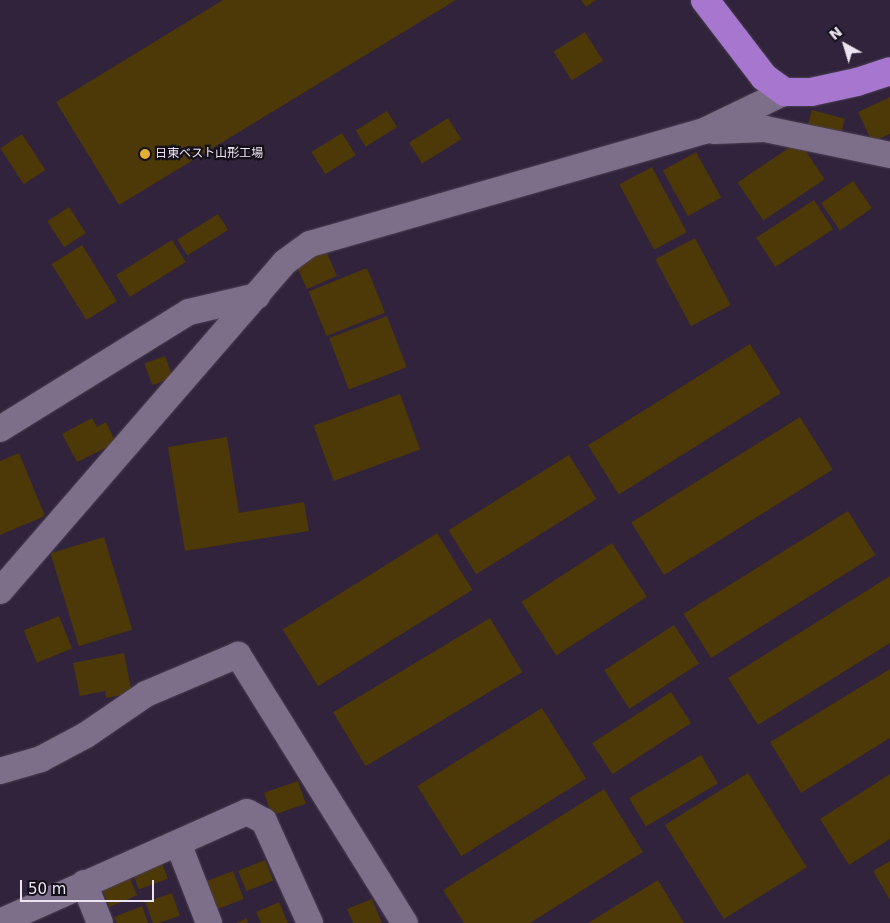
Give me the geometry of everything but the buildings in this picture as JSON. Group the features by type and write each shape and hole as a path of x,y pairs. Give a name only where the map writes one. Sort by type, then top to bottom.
{"highway":[{"path":"705,0 764,77 785,92 812,92 858,82 890,71"}],"street":[{"path":"0,591 286,262 310,244 704,131 785,92"},
{"path":"704,131 765,129 890,155"},
{"path":"0,429 189,312 257,296"},
{"path":"0,771 41,759 86,735 146,694 238,655 405,923"},
{"path":"0,922 247,812 264,821 310,923"},
{"path":"178,842 209,923"},
{"path":"84,883 100,923"}],"place":[{"name":"日東ベスト山形工場","path":"145,154"}]}
